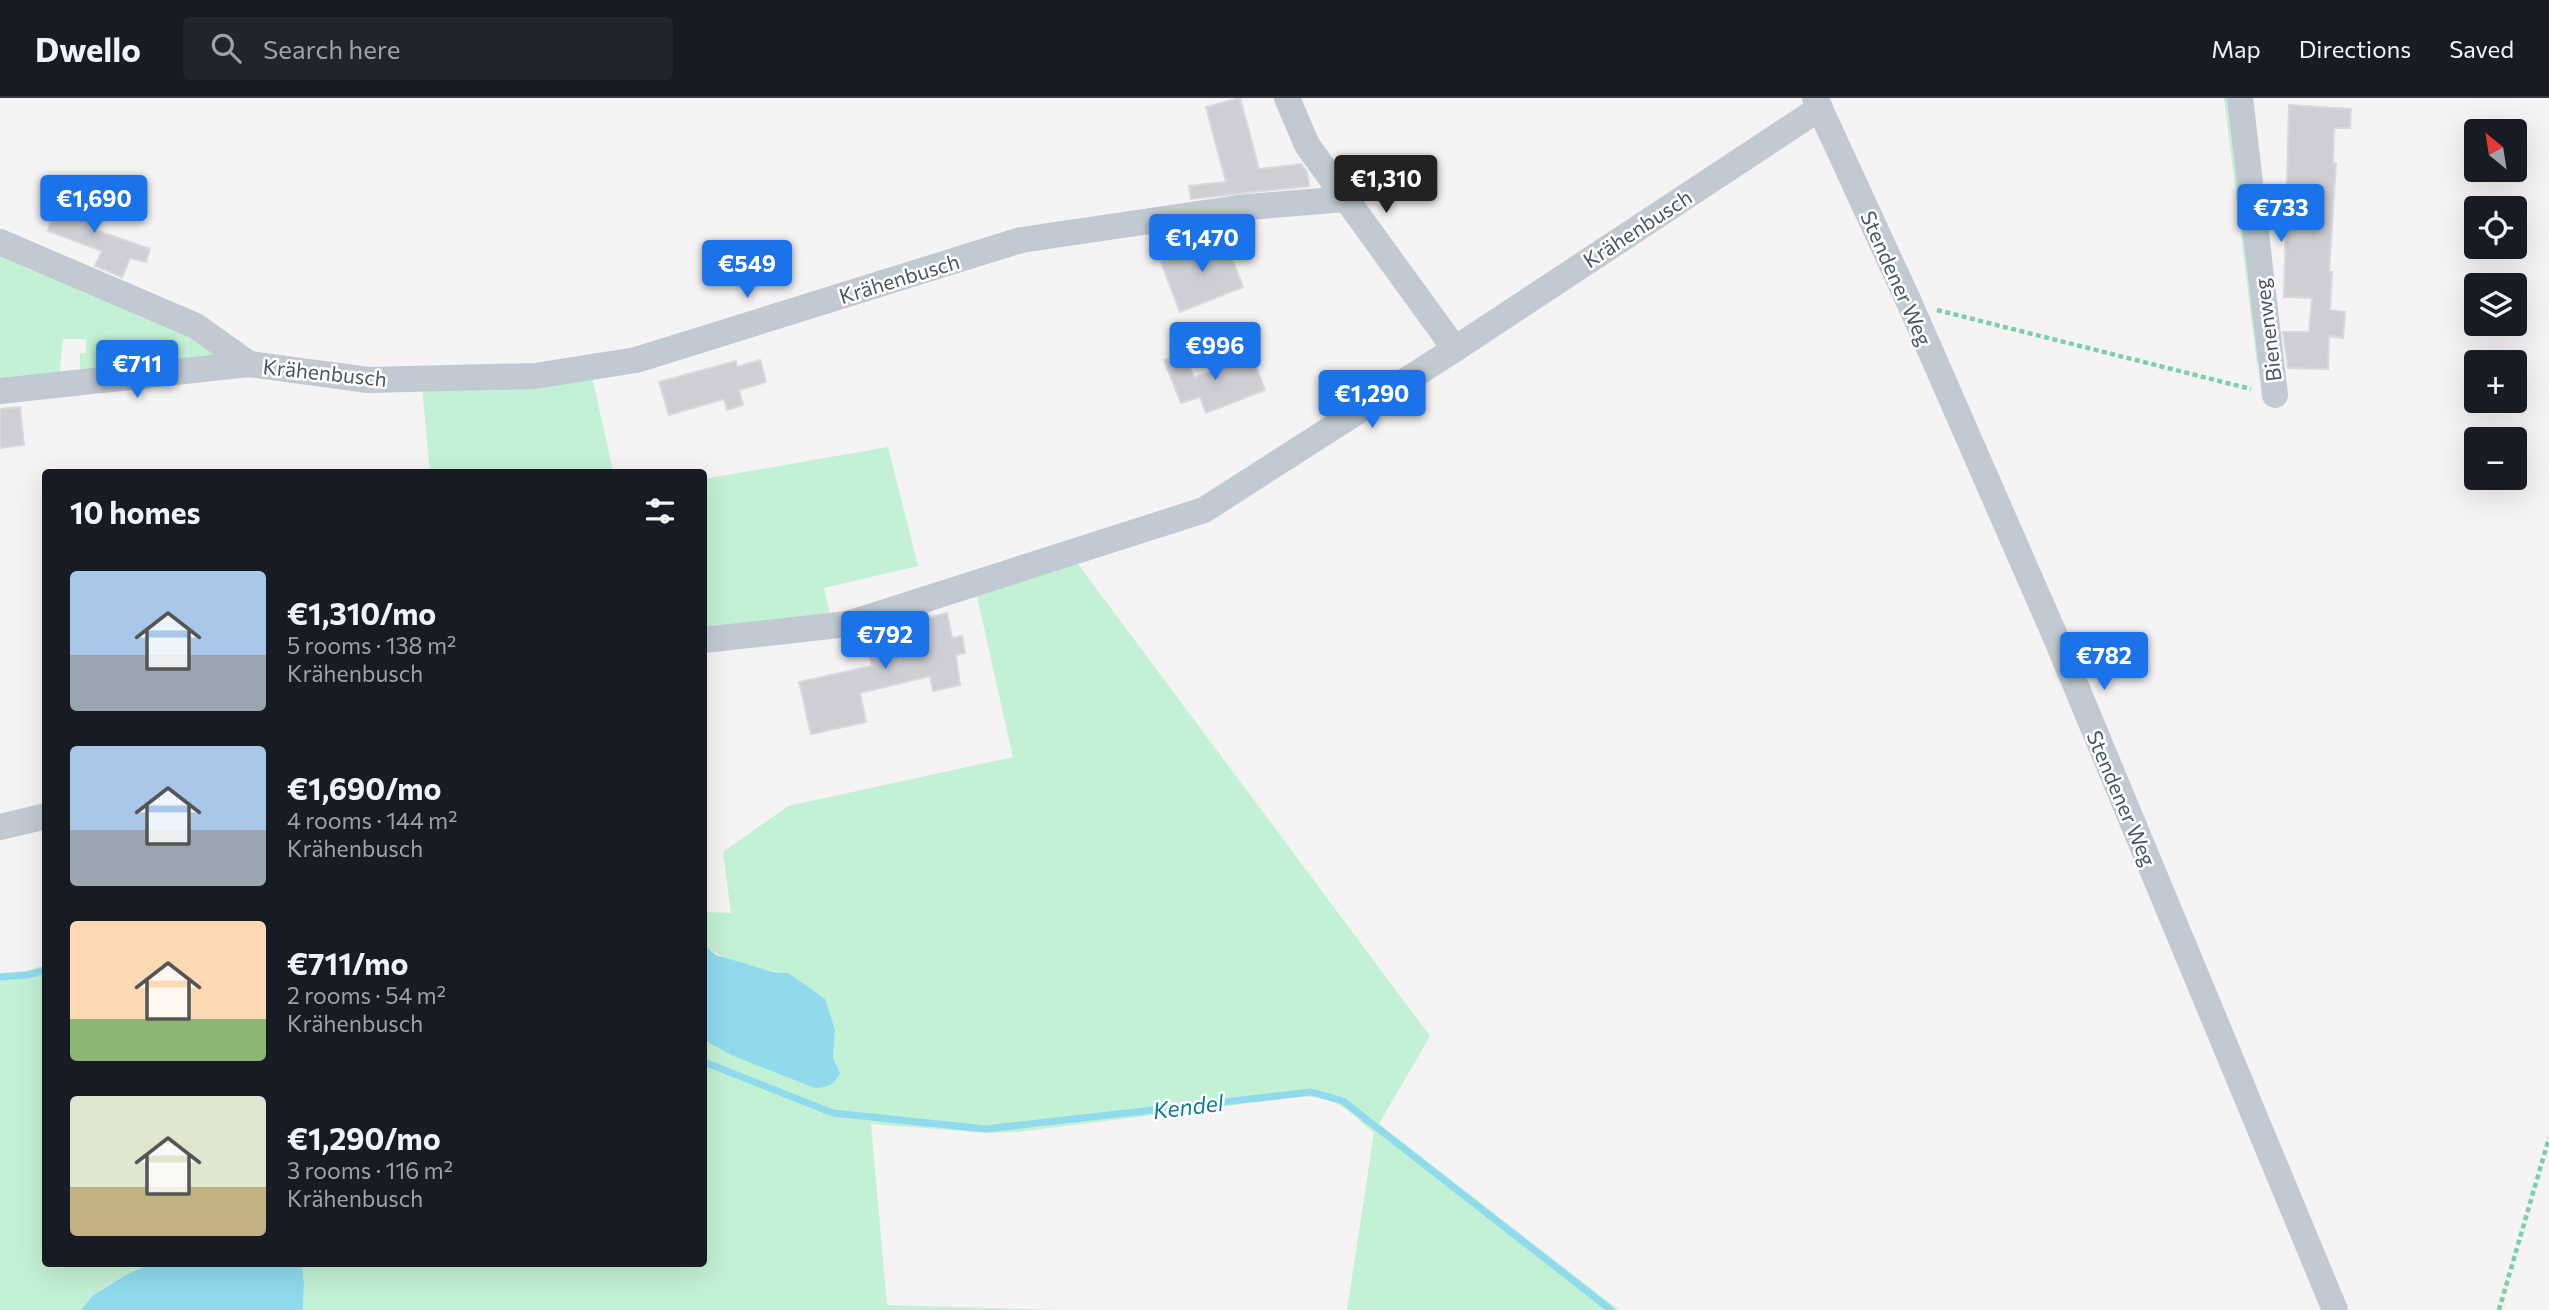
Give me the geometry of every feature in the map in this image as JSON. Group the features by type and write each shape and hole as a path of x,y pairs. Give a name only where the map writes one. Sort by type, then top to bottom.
{"street":[{"path":"1287,98 1307,145 1455,349"},
{"name":"Bienenweg","path":"2240,98 2275,395"},
{"name":"Krähenbusch","path":"707,640 848,624 1204,510 1455,349 1817,103"},
{"name":"Stendener Weg","path":"1817,103 1909,302 2056,638 2335,1310"},
{"name":"Krähenbusch","path":"0,391 249,363 368,380 535,376 636,360 1021,240 1238,208 1345,199"},
{"name":"Krähenbusch","path":"0,242 196,326 249,363"},
{"path":"0,827 42,817"}],"path":[{"path":"1909,302 2275,395"},
{"path":"2499,1310 2549,1138"}],"green space":[{"path":"2224,98 2235,98 2259,381"},
{"path":"0,250 193,333 228,356 80,373 80,353 86,353 86,339 63,339 59,376 0,383"},
{"path":"592,376 612,469 430,469 422,387"},
{"path":"888,447 918,566 824,588 831,620 707,635 707,478"},
{"path":"1077,563 1430,1036 1379,1124 1619,1310 1347,1310 1374,1133 1336,1103 1305,1096 1018,1132 987,1133 871,1124 887,1305 1057,1310 303,1310 302,1267 707,1267 707,1042 731,1055 840,1073 833,1058 835,1030 788,973 744,965 722,957 707,947 707,912 731,913 723,852 788,806 1013,757 976,592"},
{"path":"42,966 42,1267 143,1267 92,1296 81,1310 0,1310 0,973 27,971"}],"water":[{"path":"707,948 716,955 773,972 788,973 825,999 835,1030 833,1058 840,1073 833,1083 815,1088 731,1055 707,1042"},
{"path":"143,1267 302,1267 303,1310 81,1310 92,1296"}],"building":[{"path":"1240,98 1259,169 1301,164 1307,172 1309,186 1191,199 1189,186 1226,182 1206,107"},
{"path":"2289,105 2351,109 2350,128 2334,128 2333,163 2336,163 2329,272 2332,272 2330,310 2345,312 2343,338 2329,336 2328,369 2288,368 2283,332 2309,332 2312,298 2284,297"},
{"path":"59,193 95,206 89,228 150,249 146,262 130,258 122,277 95,266 102,251 48,231"},
{"path":"1224,237 1243,287 1180,312 1161,262"},
{"path":"1184,353 1194,378 1252,356 1265,390 1206,413 1200,397 1181,403 1164,360"},
{"path":"760,360 766,382 739,390 743,405 727,410 724,399 669,415 659,382 736,361 737,367"},
{"path":"20,407 24,445 0,448 0,409"},
{"path":"947,613 952,638 962,636 965,653 956,655 960,685 933,691 930,676 860,693 866,722 811,734 799,682 872,666 864,635"}],"waterway":[{"name":"Kendel","path":"0,977 42,971"},
{"name":"Kendel","path":"707,1063 833,1113 986,1129 1311,1092 1343,1101 1611,1310"}]}
